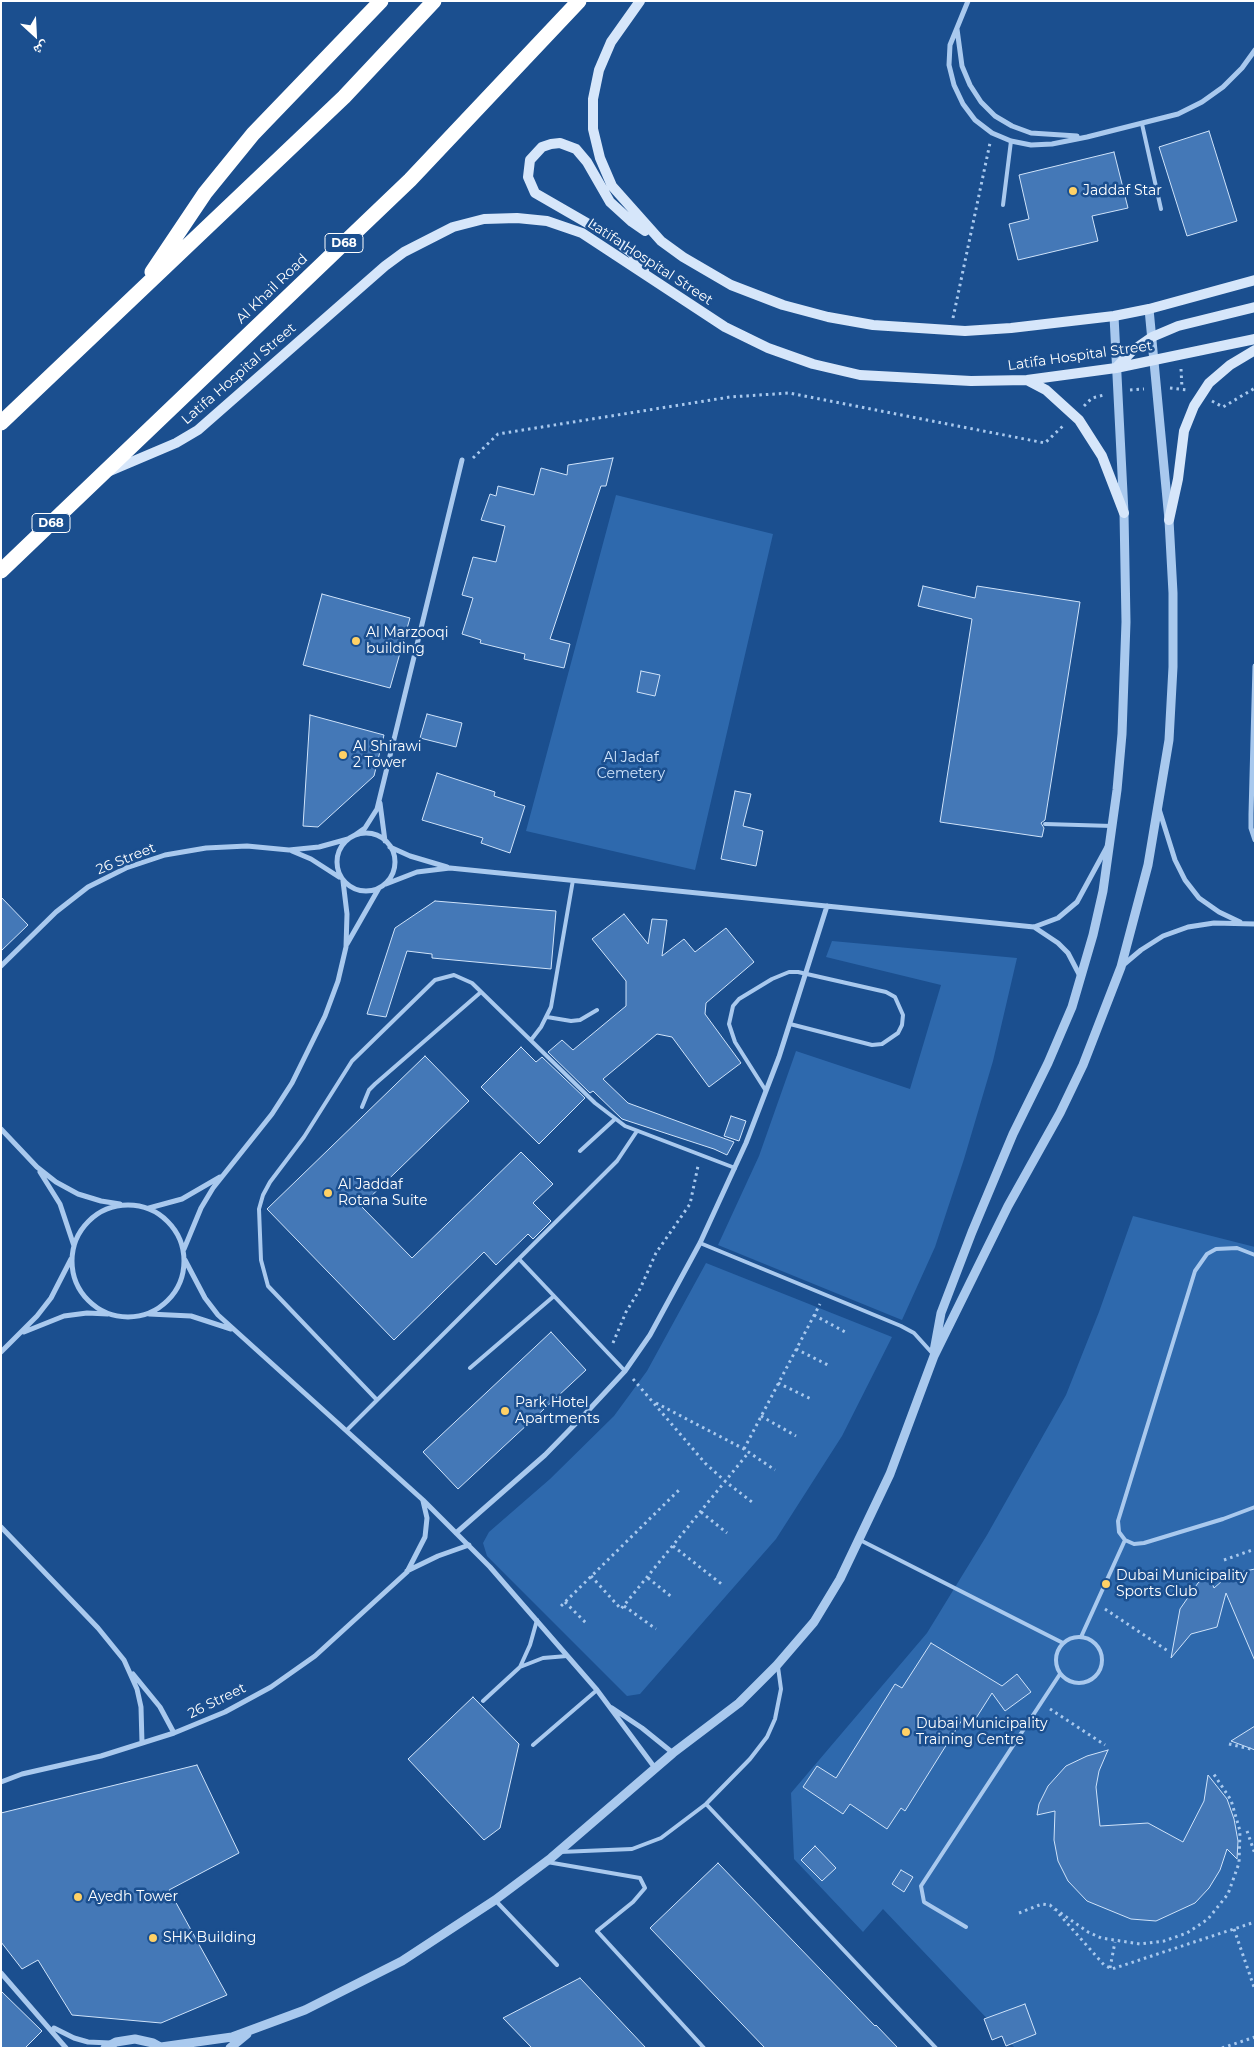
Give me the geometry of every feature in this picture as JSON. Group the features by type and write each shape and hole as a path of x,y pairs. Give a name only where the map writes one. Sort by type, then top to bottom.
{"highway":[{"path":"141,290 182,224 253,134 381,1"},
{"path":"1,423 344,97 434,1"},
{"name":"Al Khail Road","path":"1,571 410,180 579,1"}],"main road":[{"name":"Latifa Hospital Street","path":"640,1 611,42 599,70 592,99 593,129 600,158 612,186 661,241 683,257 731,285 783,305 828,317 873,325 950,331 1011,328 1114,316 1149,309 1255,280"},
{"path":"646,273 640,262 623,245 578,216 535,193 528,177 530,160 535,152 550,144 560,143 576,149 587,162 610,202 632,222 661,241"},
{"name":"Latifa Hospital Street","path":"100,475 165,448 192,434 385,266 404,252 453,227 484,219 517,218 547,221 582,233 646,273 684,302 725,327 768,348 813,364 860,375 915,379 1027,380 1116,368 1255,339"},
{"path":"1116,368 1132,351 1152,337 1178,326 1255,307"},
{"path":"1168,520 1178,479 1184,431 1201,395 1209,383 1230,365 1255,350"},
{"path":"1027,380 1046,390 1075,415 1102,456 1124,513"}],"street":[{"path":"968,1 950,45 949,65 954,85 962,104 975,120 992,132 1011,141 1031,145 1052,144 1088,137 1178,114 1202,102 1230,81 1255,50"},
{"path":"957,26 962,66 970,85 981,102 995,116 1012,126 1031,133 1088,137"},
{"path":"49,2025 61,2033 88,2042 144,2040 162,2047 232,2037 304,2010 378,1974 449,1932 558,1852 672,1754 739,1703 777,1665 814,1622 860,1540 890,1474 934,1356 1008,1206 1060,1113 1083,1065 1121,967 1148,865 1169,740 1173,667 1173,593 1158,388 1149,309"},
{"path":"934,1356 938,1327 948,1293 1006,1151 1061,1035 1081,979 1103,890 1113,826 1122,734 1124,678 1124,513 1114,316"},
{"path":"146,1315 166,1302 175,1292 184,1271 184,1249 201,1208 272,1114 309,1050 338,981 346,946 347,914 342,880 337,862 338,853 348,839 372,820 377,809 462,460"},
{"path":"1255,666 1251,821 1255,840"},
{"path":"379,797 385,841"},
{"path":"1158,805 1175,860 1185,880 1199,898 1219,912 1240,922"},
{"path":"355,835 371,834 385,841 390,847 395,862 394,870 386,884"},
{"name":"26 Street","path":"1,966 56,912 88,887 126,868 165,855 206,848 248,846 289,850 319,847 348,839"},
{"path":"1034,927 1058,918 1077,902 1111,840"},
{"path":"390,847 410,856 450,868 1034,927 1063,948 1076,966 1081,979"},
{"name":"26 Street","path":"289,850 311,858 342,880"},
{"path":"342,880 349,887 364,891 380,888 417,872 450,868"},
{"path":"346,946 380,888"},
{"path":"456,1533 545,1455 625,1371 650,1335 700,1243 735,1168 767,1092 827,906"},
{"path":"1121,967 1141,950 1171,933 1188,927 1240,922 1255,924"},
{"path":"1,1129 37,1167 56,1182 78,1194 101,1201 148,1208 165,1205 199,1191 228,1170"},
{"path":"37,1167 60,1204 74,1246"},
{"path":"109,1314 89,1301 81,1292 72,1269 72,1257 74,1246 85,1225 93,1217 102,1211 125,1204"},
{"path":"148,1208 167,1220 174,1228 184,1249"},
{"path":"1,1352 22,1333 51,1298 72,1257"},
{"path":"184,1260 205,1298 234,1330 347,1430 469,1545 597,1690 655,1768"},
{"path":"22,1333 42,1323 64,1316 87,1313 128,1316 168,1314 191,1316 213,1321 234,1330"},
{"name":"26 Street","path":"407,1572 425,1537 428,1518 423,1500"},
{"path":"1,1527 103,1633 131,1672 151,1694 174,1734"},
{"name":"26 Street","path":"1,1782 22,1774 101,1756 174,1734 225,1712 272,1687 315,1656 407,1572 438,1556 469,1545"},
{"path":"131,1672 141,1707 142,1743"},
{"path":"610,1707 642,1728 672,1754"},
{"path":"1,1973 49,2025 66,2048"},
{"path":"230,2048 253,2030"},
{"path":"105,2048 116,2042"}],"lane":[{"path":"1142,124 1162,209"},
{"path":"1003,205 1011,141"},
{"path":"1044,824 1113,826"},
{"path":"531,1040 547,1017 554,996 573,880"},
{"path":"767,1092 730,1033 730,1015 739,999 780,975 798,972 806,973 886,992 895,997 903,1014 902,1024 898,1033 891,1040 882,1044 872,1044 790,1024"},
{"path":"377,1400 268,1286 261,1260 259,1209 263,1195 270,1182 304,1137 352,1061 363,1048 435,980 454,975 464,978 531,1040 595,1104 615,1119 637,1131 735,1168"},
{"path":"362,1106 369,1090 375,1084 481,992"},
{"path":"547,1017 580,1020 597,1010"},
{"path":"580,1151 615,1119"},
{"path":"347,1430 617,1160 637,1131"},
{"path":"700,1243 907,1330 925,1343 934,1356"},
{"path":"1255,1255 1237,1248 1216,1250 1207,1254 1195,1272 1118,1521 1119,1532 1125,1540 1134,1544 1144,1543 1255,1507"},
{"path":"519,1260 625,1371"},
{"path":"470,1368 554,1296"},
{"path":"860,1540 1063,1643"},
{"path":"1081,1637 1125,1540"},
{"path":"520,1667 530,1645 537,1620"},
{"path":"1081,1637 1092,1641 1100,1650 1102,1661 1099,1672 1091,1680 1080,1684 1069,1681 1060,1674 1056,1658 1057,1652 1063,1643 1072,1638 1081,1637"},
{"path":"483,1702 520,1667 543,1658 567,1656"},
{"path":"558,1852 632,1849 661,1838 706,1804 750,1760 766,1737 775,1718 781,1690 777,1665"},
{"path":"966,1927 924,1902 922,1886 1060,1674"},
{"path":"533,1745 597,1690"},
{"path":"706,1804 936,2048"},
{"path":"545,1862 640,1878 645,1888 633,1902 597,1931 704,2048"},
{"path":"495,1900 557,1965"}],"path":[{"path":"950,331 992,132"},
{"path":"459,472 498,434 730,398 789,393 1045,442 1092,398 1117,391 1182,388 1201,395 1223,407 1255,388"},
{"path":"609,1354 626,1312 640,1289 656,1253 690,1204 700,1155"},
{"path":"744,1449 824,1294"},
{"path":"814,1315 847,1333"},
{"path":"796,1348 830,1366"},
{"path":"625,1371 705,1463 752,1502"},
{"path":"778,1383 811,1399"},
{"path":"653,1401 744,1449 775,1470"},
{"path":"761,1416 796,1436"},
{"path":"591,1576 621,1609 749,1452"},
{"path":"561,1606 681,1488"},
{"path":"701,1512 727,1533"},
{"path":"673,1546 724,1586"},
{"path":"1224,1560 1255,1549"},
{"path":"648,1578 673,1598"},
{"path":"565,1602 588,1624"},
{"path":"1096,1604 1168,1651"},
{"path":"624,1606 656,1628"},
{"path":"1041,1704 1105,1745"},
{"path":"1229,1744 1255,1750"},
{"path":"1019,1913 1042,1904 1050,1905 1088,1932 1115,1942 1140,1944 1156,1942 1187,1933 1208,1920 1228,1894 1239,1864 1240,1831 1231,1800 1213,1773"},
{"path":"1247,1831 1255,1854"},
{"path":"1055,1909 1104,1965 1110,1968 1119,1968 1255,1922"},
{"path":"1234,1929 1255,1990"},
{"path":"1110,1968 1115,1942"},
{"path":"1222,2048 1255,2037"}],"green space":[{"name":"Al Jadaf Cemetery","path":"616,495 773,534 695,870 526,831"},
{"path":"832,941 1017,958 993,1061 964,1159 935,1247 902,1320 718,1245 759,1156 796,1051 910,1089 941,985 826,957"},
{"name":"Dubai Municipality Sports Club","path":"1133,1216 1255,1247 1255,2048 1015,2048 883,1909 863,1932 794,1859 791,1793 927,1633 987,1535 1066,1395 1099,1312"},
{"path":"706,1263 892,1337 842,1436 776,1539 640,1694 627,1696 487,1556 483,1543 489,1532 550,1479 614,1416 647,1371"}],"building":[{"path":"1209,131 1237,221 1187,236 1159,147"},
{"name":"Jaddaf Star","path":"1114,152 1128,208 1092,216 1098,241 1018,260 1009,224 1029,219 1019,175"},
{"path":"613,458 606,486 601,486 550,639 570,644 564,668 524,659 525,654 480,643 481,640 462,634 473,598 462,595 473,557 496,562 505,526 481,520 490,494 496,496 498,486 534,495 541,468 567,475 568,465"},
{"path":"923,586 975,598 977,586 1080,602 1045,820 1041,823 1044,828 1042,837 940,822 972,619 918,606"},
{"name":"Al Marzooqi building","path":"322,594 410,618 390,688 303,665"},
{"path":"641,671 660,675 655,696 637,692"},
{"path":"427,714 462,723 456,747 420,738"},
{"name":"Al Shirawi 2 Tower","path":"310,715 384,735 374,776 318,827 303,826"},
{"path":"437,773 495,792 494,796 525,806 510,853 481,843 483,838 422,820"},
{"path":"735,791 751,794 743,826 763,831 756,866 721,859"},
{"path":"1,897 28,925 1,951"},
{"path":"435,901 556,911 551,969 432,958 432,954 407,951 386,1017 367,1014 395,928"},
{"path":"624,914 648,944 652,919 667,920 662,956 684,939 695,952 726,928 754,962 706,1003 705,1014 741,1063 709,1087 672,1037 657,1034 603,1079 628,1103 734,1142 727,1155 622,1119 593,1091 590,1093 548,1052 562,1040 573,1050 626,1006 626,981 592,939"},
{"path":"521,1047 536,1062 542,1057 585,1098 539,1144 481,1087"},
{"name":"Al Jaddaf Rotana Suite","path":"425,1056 469,1101 361,1206 412,1258 521,1152 553,1184 533,1203 551,1221 533,1239 528,1234 496,1265 484,1252 394,1340 267,1209"},
{"path":"731,1116 746,1121 739,1141 724,1136"},
{"name":"Park Hotel Apartments","path":"551,1332 586,1370 458,1489 423,1452"},
{"path":"1255,1569 1255,1661 1226,1593 1217,1627 1191,1634 1171,1658 1180,1609 1198,1583 1208,1574 1214,1588 1230,1574"},
{"name":"Dubai Municipality Training Centre","path":"931,1643 1002,1686 1017,1674 1031,1692 1005,1711 992,1693 971,1726 962,1720 905,1811 901,1808 887,1829 850,1804 843,1814 803,1787 817,1766 836,1778 895,1684 902,1688"},
{"path":"473,1697 519,1744 500,1828 484,1840 408,1759"},
{"path":"1255,1726 1255,1750 1231,1741"},
{"path":"1108,1750 1099,1771 1096,1787 1100,1826 1148,1823 1183,1842 1204,1801 1208,1775 1227,1799 1234,1819 1238,1841 1237,1859 1227,1849 1220,1870 1209,1888 1195,1903 1156,1921 1131,1919 1087,1901 1068,1881 1058,1861 1054,1840 1055,1811 1037,1815 1039,1804 1048,1786 1066,1766 1087,1756"},
{"name":"Ayedh Tower","path":"197,1765 239,1853 169,1890 227,1995 161,2023 72,2015 38,1960 22,1969 1,1942 1,1813"},
{"path":"815,1846 836,1868 822,1881 801,1860"},
{"path":"718,1863 898,2048 765,2048 650,1928"},
{"path":"901,1870 913,1877 904,1892 892,1884"},
{"path":"580,1978 646,2048 532,2048 503,2018"},
{"path":"1,1991 42,2031 25,2048 1,2048"},
{"path":"1025,2004 1036,2034 1006,2046 1002,2036 992,2040 984,2019"}],"place":[{"name":"Jaddaf Star","path":"1073,191"},
{"name":"Al Marzooqi building","path":"356,641"},
{"name":"Al Shirawi 2 Tower","path":"343,755"},
{"name":"Al Jaddaf Rotana Suite","path":"328,1193"},
{"name":"Park Hotel Apartments","path":"505,1411"},
{"name":"Dubai Municipality Sports Club","path":"1106,1584"},
{"name":"Dubai Municipality Training Centre","path":"906,1732"},
{"name":"Ayedh Tower","path":"78,1897"},
{"name":"SHK Building","path":"153,1938"}]}
